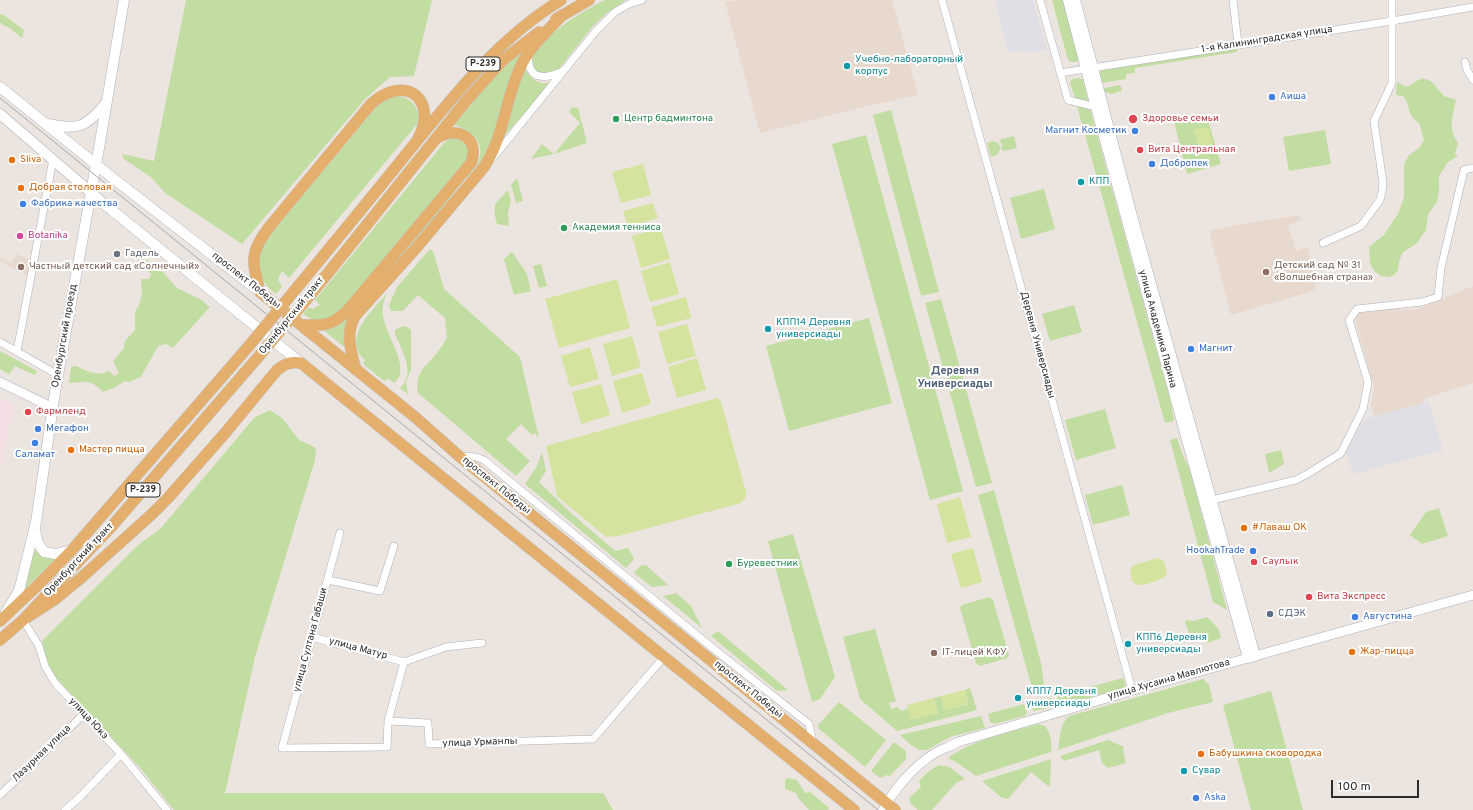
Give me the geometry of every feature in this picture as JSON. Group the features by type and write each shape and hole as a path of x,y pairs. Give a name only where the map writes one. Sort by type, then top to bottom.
{"main road":[{"name":"Оренбургский проезд","path":"0,620 19,591 36,522 58,375 124,0"},
{"name":"Оренбургский тракт","path":"0,620 37,586 72,550 248,347 468,79 500,46 523,26 561,0"},
{"name":"Оренбургский тракт","path":"0,640 24,620 112,526 312,293 433,141 503,60 562,15 589,0"},
{"name":"улица Академика Парина","path":"1068,0 1090,68 1132,216 1174,381"},
{"name":"улица Академика Парина","path":"1075,0 1090,68 1096,107 1252,657"},
{"path":"356,370 350,346 349,334 355,316 484,167 499,134 520,68 530,50 562,15"},
{"name":"проспект Победы","path":"0,87 302,325 415,417 459,456 813,743 888,808"},
{"path":"260,292 254,261 254,252 260,240 279,214 371,104 382,96 393,91 405,91 416,96 421,101 423,106 425,120 422,132 417,141"},
{"path":"46,123 69,127 85,124 95,116 107,102"},
{"path":"0,114 91,192 854,810"},
{"path":"302,325 327,325 339,319 471,163 473,157 473,147 471,142 463,135 448,133 433,141"},
{"path":"24,620 54,600 81,578 152,514 216,444 277,370 287,363 301,363"},
{"path":"36,522 35,532 38,543 44,552 55,554 72,550"}],"street":[{"path":"484,167 595,32 615,12 642,0"},
{"name":"Деревня Универсиады","path":"942,0 1132,690"},
{"path":"1040,0 1068,100 1096,107"},
{"path":"1234,0 1238,44"},
{"path":"1323,243 1361,226 1377,206 1382,192 1383,183 1374,121 1392,83 1392,0"},
{"name":"1-я Калининградская улица","path":"1060,73 1473,7"},
{"path":"530,50 528,62 530,69 540,77 547,77 565,70"},
{"path":"1465,62 1467,70 1473,80"},
{"path":"17,351 53,160"},
{"path":"1208,501 1296,480 1341,453 1364,409 1368,382 1350,320 1357,309 1422,302 1438,297 1441,268 1464,170 1473,168"},
{"path":"0,342 58,375"},
{"path":"0,382 53,408"},
{"path":"459,456 476,457 484,460 715,650 809,724 813,743"},
{"name":"улица Султана Габаши","path":"340,533 282,748 387,748 388,721"},
{"path":"328,580 380,591 394,546"},
{"name":"улица Хусаина Мавлютова","path":"875,810 888,808 917,767 936,752 958,742 1132,690 1473,595"},
{"name":"улица Юкэ","path":"24,620 39,646 45,666 54,683 121,754 167,810"},
{"name":"улица Матур","path":"312,637 404,662"},
{"path":"388,721 404,662 446,647 482,643"},
{"name":"улица Урманлы","path":"388,721 428,723 429,744 593,739 664,657"},
{"name":"Лазурная улица","path":"0,795 84,714"},
{"path":"65,810 79,798 121,754"}],"shaded area":[{"name":"Учебно-лабораторный корпус","path":"737,0 892,0 918,95 867,106 760,133 725,2"},
{"path":"995,0 1033,0 1047,49 1038,52 1008,52"},
{"name":"Детский сад № 31 «Волшебная страна»","path":"1300,215 1301,220 1288,225 1296,251 1308,247 1316,290 1231,315 1209,231 1247,223"},
{"name":"Частный детский сад «Солнечный»","path":"16,254 32,261 30,272 27,275 0,261 0,257 12,263"},
{"path":"1473,286 1473,383 1426,398 1421,404 1375,416 1371,404 1374,388 1355,319 1359,313 1399,307 1400,310 1419,309"},
{"path":"0,398 14,405 0,471"},
{"path":"1428,401 1443,450 1353,474 1346,450 1365,419"}],"green space":[{"path":"186,0 432,0 414,76 390,77 365,99 242,244 165,193 152,178 124,159 122,154 154,161"},
{"path":"605,0 626,0 607,13 593,26 558,70 542,75 534,69 532,59 533,56 546,39 575,17"},
{"path":"1052,0 1064,0 1079,59 1076,62 1070,62 1067,57"},
{"path":"0,14 4,15 24,30 22,38 7,26 6,27 0,23"},
{"path":"533,40 486,155 467,178 466,177 478,162 480,155 479,143 471,133 454,125 492,79"},
{"path":"1237,48 1237,52 1135,68 1135,73 1126,74 1126,79 1102,83 1099,73 1102,70"},
{"path":"524,68 529,75 540,83 549,83 553,81 499,142"},
{"path":"1080,78 1083,80 1088,101 1075,98 1070,83 1072,79"},
{"path":"1422,78 1431,81 1444,96 1456,100 1452,117 1452,127 1458,143 1455,154 1458,156 1448,162 1439,176 1437,202 1428,214 1426,230 1416,244 1403,252 1398,270 1394,275 1388,277 1381,276 1374,271 1370,263 1369,247 1384,235 1399,212 1404,197 1404,164 1409,155 1419,148 1424,140 1419,123 1412,117 1406,100 1403,96 1396,95 1397,82 1406,87"},
{"path":"1120,85 1122,89 1121,91 1112,94 1105,92 1104,88"},
{"path":"399,96 409,100 415,106 418,114 417,124 289,278 282,271 278,280 282,287 276,294 264,282 259,269 260,255 266,240 378,105 390,97"},
{"path":"1077,106 1090,109 1171,403 1174,421 1165,423"},
{"path":"572,107 578,108 587,143 554,154 580,123 569,112"},
{"path":"891,110 939,292 921,296 873,115"},
{"path":"1206,114 1221,164 1187,174 1174,122"},
{"path":"1208,127 1215,151 1201,155 1194,130"},
{"path":"1325,130 1331,164 1289,171 1283,137"},
{"path":"866,135 963,491 930,500 832,144"},
{"path":"1014,136 1017,148 1004,151 1002,150 1002,145 1000,142 1001,139"},
{"path":"451,138 457,138 467,143 470,158 335,319 313,320 303,314 309,307 312,309 320,305 315,300 444,143"},
{"path":"993,141 998,143 1001,148 997,155 991,157 987,143"},
{"path":"542,144 554,154 531,159"},
{"path":"643,164 651,195 621,203 612,172"},
{"path":"517,178 523,201 516,203 511,185"},
{"path":"1044,189 1055,229 1021,239 1010,198"},
{"path":"508,190 511,200 508,213 509,226 497,224 495,212 495,205"},
{"path":"453,193 454,195 352,315 347,349 323,330 339,325 351,314"},
{"path":"653,203 658,218 628,227 623,211"},
{"path":"661,228 670,259 641,268 632,236"},
{"path":"430,249 433,251 444,289 520,357 539,438 535,433 532,435 521,424 506,439 530,461 516,476 418,393 417,386 421,371 447,338 445,318 418,295 403,311 391,311 389,305 397,287"},
{"path":"512,252 527,274 531,291 514,295 504,259"},
{"path":"147,260 161,270 177,288 200,299 210,307 173,348 166,344 158,346 141,377 129,382 125,381 114,388 103,392 95,385 88,382 69,383 71,367 76,366 96,373 105,373 109,371 114,376 119,373 113,361 124,348 125,341 135,330 135,312 142,295 141,279 149,279 151,274 141,264"},
{"path":"670,262 679,294 650,302 641,271"},
{"path":"541,264 547,286 539,288 533,266"},
{"path":"617,279 630,328 559,348 545,299"},
{"path":"387,293 384,300 383,316 400,362 399,377 394,383 388,379 384,381 363,364 365,360 358,352 356,343 362,325"},
{"path":"686,297 691,318 657,327 651,307"},
{"path":"941,299 992,483 976,487 925,303"},
{"path":"1074,305 1082,332 1050,341 1042,314"},
{"path":"869,318 892,403 789,431 766,346"},
{"path":"687,324 696,356 667,364 658,332"},
{"path":"403,326 411,330 411,369 406,382 408,394 400,388 405,382 407,369 404,354 395,334 395,330"},
{"path":"632,336 641,367 612,376 603,344"},
{"path":"590,347 599,379 570,387 561,356"},
{"path":"0,351 37,371 35,375 15,366 9,374 0,369"},
{"path":"697,358 706,390 677,398 668,367"},
{"path":"642,373 651,404 622,413 613,381"},
{"path":"601,384 610,415 581,424 572,392"},
{"path":"717,398 721,402 746,492 746,497 741,503 619,536 606,537 557,496 546,446"},
{"path":"1105,409 1116,448 1076,460 1065,420"},
{"path":"270,410 283,419 299,440 316,448 315,460 255,657 225,793 603,793 613,810 174,810 140,768 49,670 42,641 137,546 161,528 255,417"},
{"path":"1177,438 1190,470 1227,610 1213,602 1170,440"},
{"path":"1281,450 1284,464 1269,473 1265,454"},
{"path":"542,452 546,471 539,482 571,513 615,551 628,548 634,559 626,568 525,484 537,466"},
{"path":"1122,485 1130,515 1093,525 1085,495"},
{"path":"994,490 1041,663 1044,685 1032,688 978,495"},
{"path":"960,497 971,537 947,543 937,504"},
{"path":"1439,508 1448,536 1422,544 1410,535 1426,512"},
{"path":"793,534 835,677 820,699 812,702 768,541"},
{"path":"33,548 44,556 59,555 23,591"},
{"path":"973,548 982,582 961,588 951,554"},
{"path":"1158,558 1164,561 1167,575 1165,577 1138,585 1132,581 1130,569 1134,565"},
{"path":"646,565 668,585 652,587 634,573 640,566"},
{"path":"676,593 691,606 702,628 663,596"},
{"path":"989,597 993,600 1009,655 1007,658 980,666 976,663 960,608 962,605"},
{"path":"1207,617 1218,628 1221,638 1207,643 1203,639 1192,640 1185,622 1186,620 1194,621"},
{"path":"875,629 896,701 889,703 891,709 897,707 902,711 908,708 911,719 938,713 934,698 941,696 944,710 968,704 965,690 970,688 977,710 897,731 860,699 843,637"},
{"path":"718,631 788,690 777,691 711,636"},
{"path":"1123,678 1126,687 1059,706 1057,696"},
{"path":"1203,679 1209,685 1213,702 1168,713 1058,750 1062,727 1069,716"},
{"path":"965,690 968,704 944,710 941,696"},
{"path":"1271,691 1303,810 1251,810 1223,705"},
{"path":"934,698 938,713 911,720 907,705"},
{"path":"1051,698 1053,707 1034,711 1031,706 1031,702"},
{"path":"839,702 886,740 865,767 818,728 818,725"},
{"path":"1024,704 1027,712 1025,716 994,724 990,722 988,714"},
{"path":"981,716 985,728 950,737 927,750 920,750 911,745 900,735"},
{"path":"1038,724 1045,726 1049,732 1051,752 976,776 948,758 958,751 980,741"},
{"path":"1108,740 1124,747 1123,750 1126,763 1108,768 1102,763 1099,750 1064,761 1060,756"},
{"path":"894,742 906,751 906,759 890,776 887,775 880,778 871,771"},
{"path":"1051,759 1049,787 1031,772 1008,799 1002,798 982,781"},
{"path":"939,765 949,767 965,779 956,783 932,810 918,810 911,804 909,798 921,787 919,781 929,771"},
{"path":"788,778 797,780 805,793 810,792 829,808 828,810 809,810 798,798 796,793 785,789 785,780"}],"tram line":[{"path":"0,98 878,810"}],"place":[{"name":"Учебно-лабораторный корпус","path":"847,66"},
{"name":"Аиша","path":"1272,97"},
{"name":"Центр бадминтона","path":"616,119"},
{"name":"Здоровье семьи","path":"1133,119"},
{"name":"Магнит Косметик","path":"1135,131"},
{"name":"Вита Центральная","path":"1140,150"},
{"name":"Sliva","path":"12,160"},
{"name":"Добропек","path":"1152,164"},
{"name":"КПП","path":"1081,182"},
{"name":"Добрая столовая","path":"21,188"},
{"name":"Фабрика качества","path":"23,204"},
{"name":"Академия тенниса","path":"564,228"},
{"name":"Botanika","path":"20,236"},
{"name":"Гадель","path":"117,254"},
{"name":"Частный детский сад «Солнечный»","path":"21,267"},
{"name":"Детский сад № 31 «Волшебная страна»","path":"1266,272"},
{"name":"КПП14 Деревня универсиады","path":"768,329"},
{"name":"Магнит","path":"1191,349"},
{"name":"Фармленд","path":"28,412"},
{"name":"Мегафон","path":"38,429"},
{"name":"Саламат","path":"35,443"},
{"name":"Мастер пицца","path":"71,450"},
{"name":"#Лаваш ОК","path":"1244,528"},
{"name":"HookahTrade","path":"1253,551"},
{"name":"Саулык","path":"1254,562"},
{"name":"Буревестник","path":"729,564"},
{"name":"Вита Экспресс","path":"1309,597"},
{"name":"СДЭК","path":"1270,614"},
{"name":"Августина","path":"1355,617"},
{"name":"КПП6 Деревня универсиады","path":"1128,644"},
{"name":"Жар-пицца","path":"1352,652"},
{"name":"IT-лицей КФУ","path":"934,653"},
{"name":"КПП7 Деревня универсиады","path":"1018,698"},
{"name":"Бабушкина сковородка","path":"1201,754"},
{"name":"Сувар","path":"1184,771"},
{"name":"Aska","path":"1196,798"}],"district":[{"name":"Деревня Универсиады","path":"955,378"}]}
